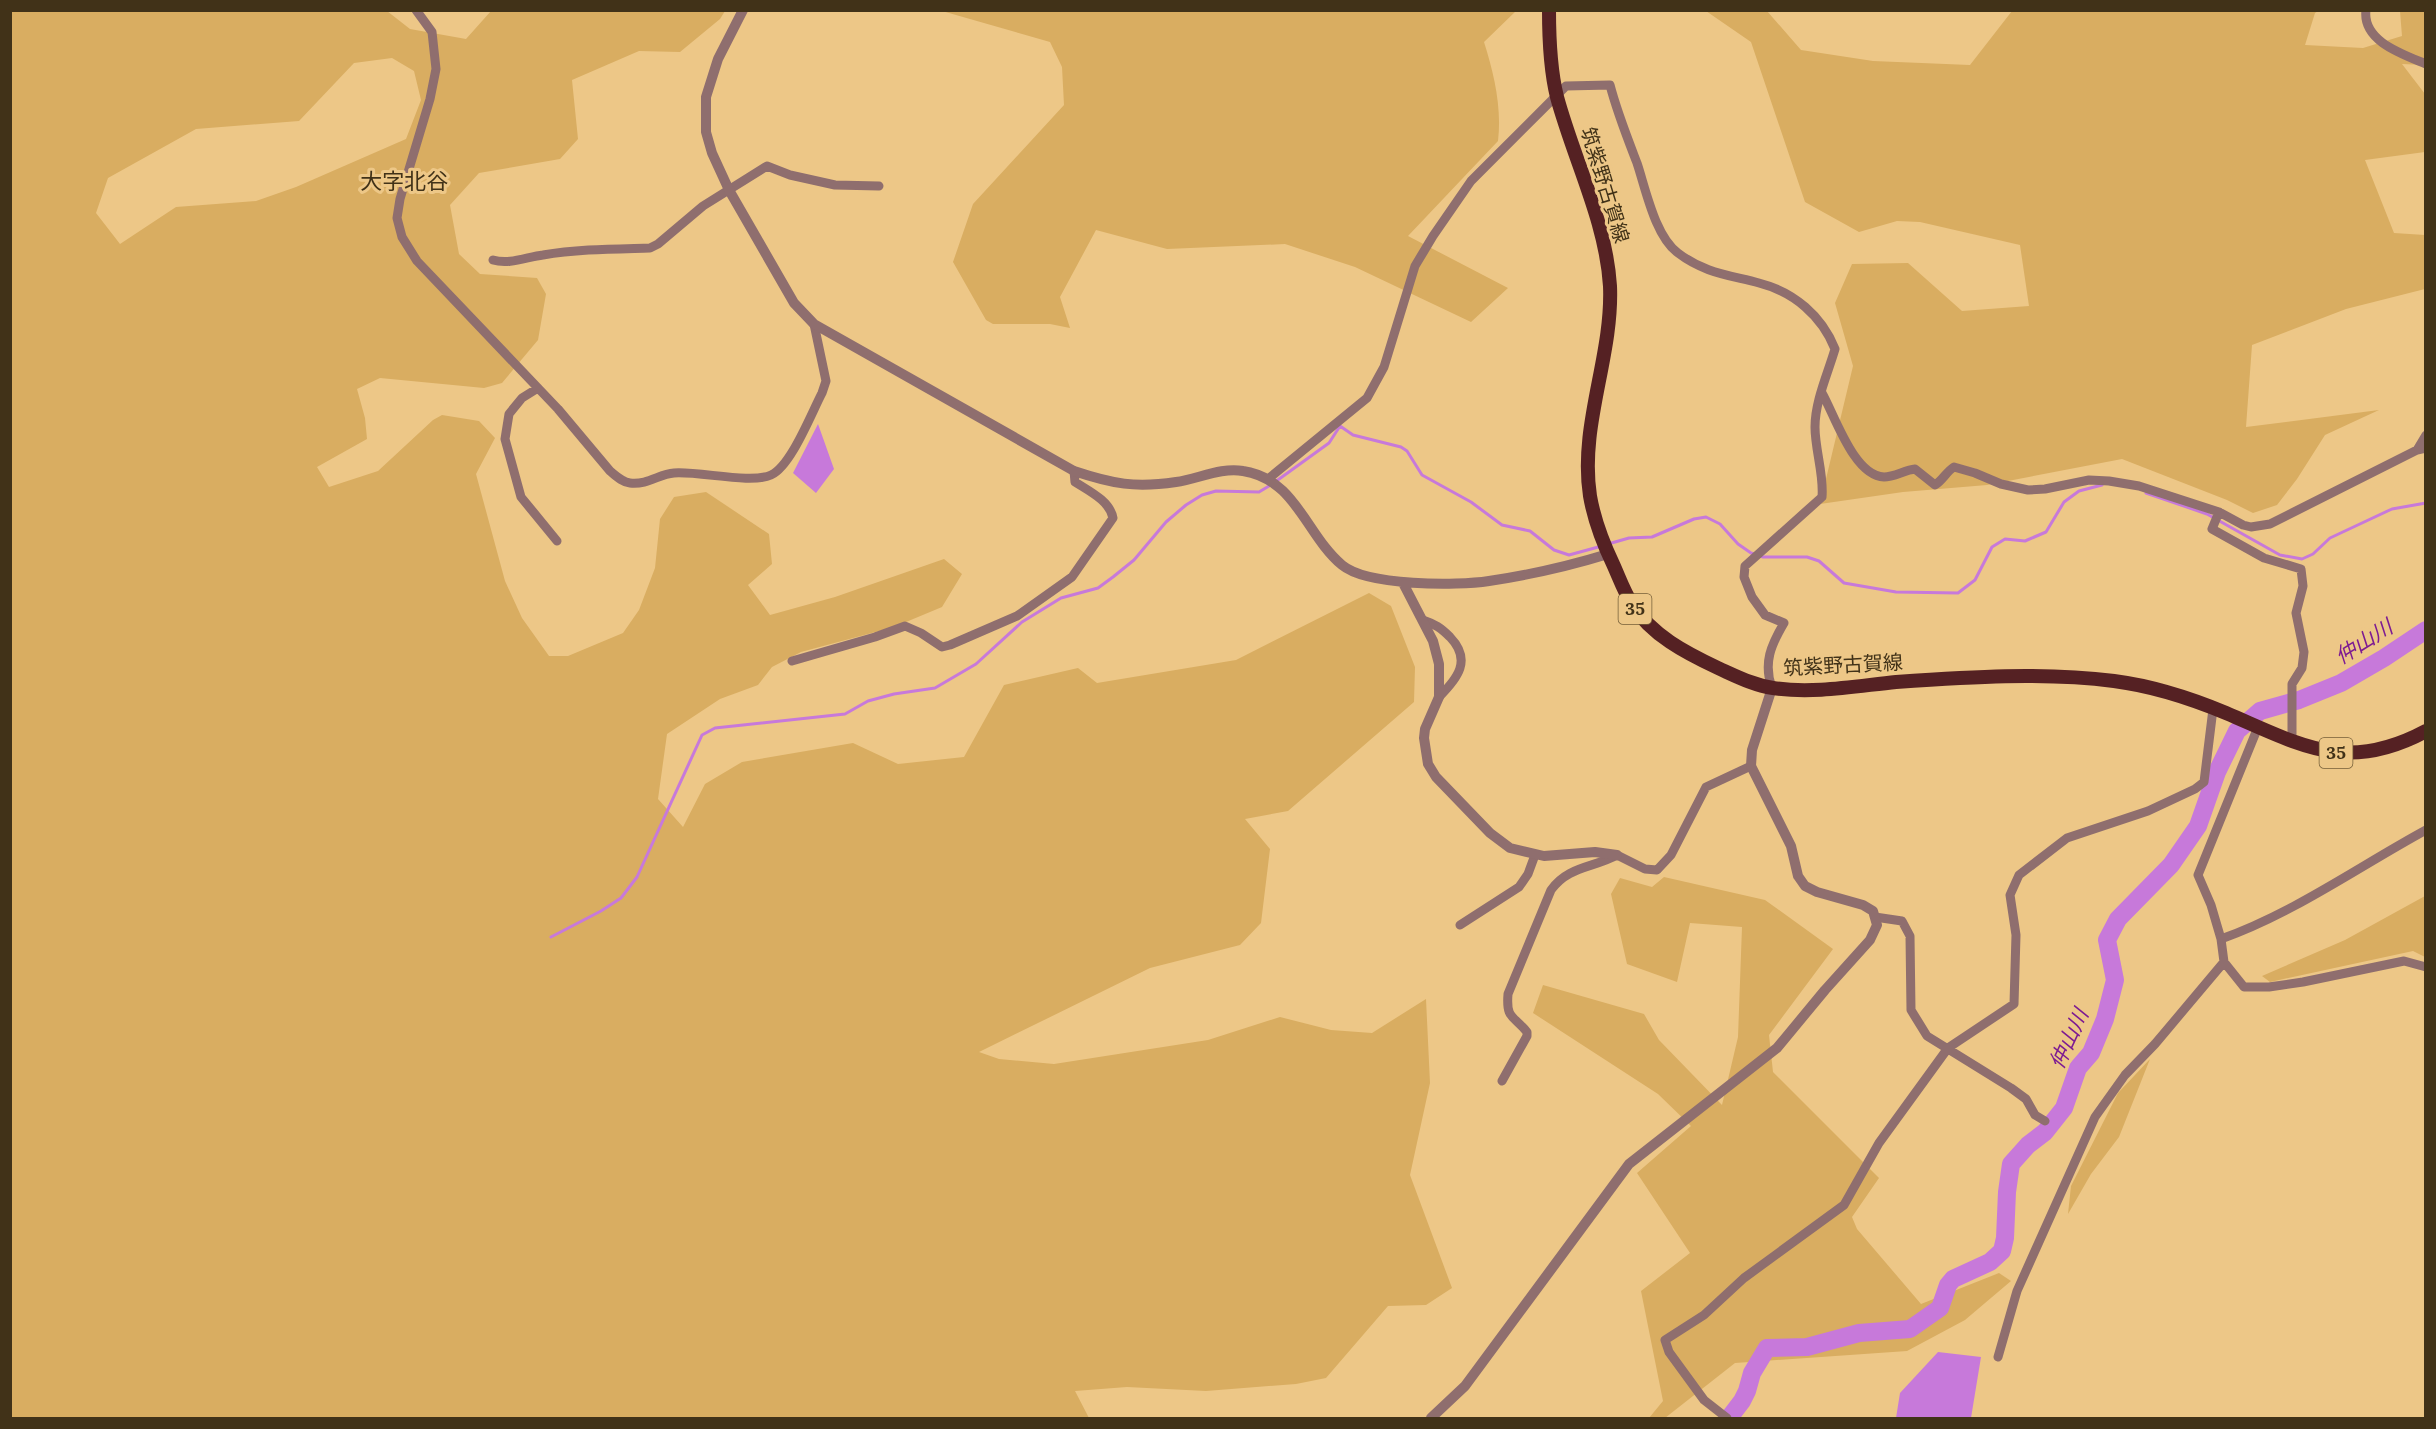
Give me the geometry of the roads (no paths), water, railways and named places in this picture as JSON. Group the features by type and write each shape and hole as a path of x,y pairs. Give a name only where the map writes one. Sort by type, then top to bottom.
{"main road":[{"name":"筑紫野古賀線","path":"1549,10 1549,37 1557,97 1605,245 1610,289 1606,334 1587,452 1590,496 1608,554 1632,606 1650,626 1685,652 1748,682 1772,688 1802,690 1964,677 2068,675 2138,684 2176,695 2218,710 2292,742 2323,752 2377,751 2426,732"}],"street":[{"path":"416,10 432,32 436,69 430,99 400,199 397,218 402,237 417,261 538,388 610,471 628,483 653,481 673,473 762,477 772,475 785,464 826,381 814,324"},
{"path":"743,10 718,59 706,97 706,132 712,153 729,190 794,303 814,324 1074,471 1111,483 1134,485 1178,482 1216,473 1242,470 1268,479 1292,497 1322,543 1342,566 1363,577 1403,583 1486,582 1566,567 1608,554"},
{"path":"2366,10 2366,24 2375,37 2400,54 2426,64"},
{"path":"1268,479 1367,398 1384,367 1415,267 1433,236 1471,181 1566,86 1611,85 1616,108 1654,218 1677,253 1713,272 1760,283 1789,294 1824,325 1835,349 1815,424 1817,456 1823,486 1822,497 1745,566 1744,577 1752,597 1765,615 1784,623 1770,646 1767,669 1772,688 1752,750 1751,766 1791,846 1798,876 1805,886 1817,892 1863,905 1873,911 1877,925 1870,940 1824,990 1777,1048 1629,1164 1465,1386 1431,1419"},
{"path":"493,260 507,262 544,254 650,248 658,244 703,206 767,166 790,175 835,185 879,186"},
{"path":"538,388 522,398 509,414 505,439 521,497 557,541"},
{"path":"1822,393 1844,438 1863,467 1872,475 1886,477 1905,470 1916,470 1935,485 1940,482 1946,472 1954,467 2001,484 2028,490 2089,480 2109,481 2139,486 2219,512 2251,527 2270,524 2421,449 2426,435"},
{"path":"792,661 875,637 904,626 921,633 942,647 1017,616 1037,603 1072,577 1113,518 1112,511 1099,498 1075,482 1074,471"},
{"path":"2219,512 2212,529 2264,558 2301,569 2303,586 2296,613 2304,652 2302,668 2292,684 2292,742"},
{"path":"1403,583 1433,641 1439,664 1439,697"},
{"path":"1423,620 1437,624 1456,644 1463,660 1459,673 1439,697 1425,729 1428,764 1436,777 1500,843 1535,855 1595,852 1617,855 1645,869 1657,870 1671,855 1706,787 1751,766"},
{"path":"1724,1416 1704,1400 1669,1352 1665,1340 1704,1315 1744,1278 1844,1205 1879,1143 1948,1048 2014,1004 2016,935 2010,895 2019,875 2067,838 2148,811 2195,789 2204,782 2218,710"},
{"path":"2253,725 2198,874 2211,905 2221,939 2224,962 2244,987 2253,988 2303,982 2404,961 2426,967"},
{"path":"2221,939 2305,901 2426,830"},
{"path":"1460,926 1520,887 1535,855"},
{"path":"1502,1081 1527,1036 1527,1032 1511,1017 1507,1009 1508,994 1551,890 1559,878 1576,870 1601,864 1617,855"},
{"path":"1875,917 1902,921 1910,936 1911,1010 1927,1036 2019,1093 2026,1099 2035,1115 2045,1121"},
{"path":"1998,1357 2017,1292 2095,1117 2125,1075 2155,1044 2224,962"}],"waterway":[{"path":"1275,482 1329,443 1340,426 1353,435 1401,447 1407,451 1422,475 1471,502 1502,525 1530,531 1554,550 1569,555 1602,546"},
{"path":"1608,544 1629,538 1652,537 1694,519 1706,517 1720,524 1738,544 1751,553 1763,557 1807,557 1819,561 1844,583 1896,592 1958,593 1975,580 1992,547 2005,539 2025,541 2046,532 2064,502 2079,491 2102,485"},
{"path":"551,937 621,898 637,877 702,735 715,728 845,714 868,701 894,694 935,688 976,664 1022,622 1061,598 1098,588 1134,560 1166,522 1202,495 1216,491 1259,492 1269,486"},
{"path":"2146,493 2207,514 2280,555 2302,559 2313,554 2330,538 2392,509 2426,503"},
{"name":"仲山川","path":"1729,1418 1742,1401 1752,1373 1767,1348 1807,1347 1859,1333 1910,1329 1940,1308 1948,1285 1953,1279 1990,1262 2002,1251 2011,1164 2028,1145 2045,1132 2064,1108 2078,1068 2091,1053 2105,1019 2115,980 2107,940 2118,919 2171,865 2198,826 2217,772 2237,731 2260,711 2299,700 2341,683 2426,630"}],"district":[{"name":"大字北谷","path":"404,181"}]}
